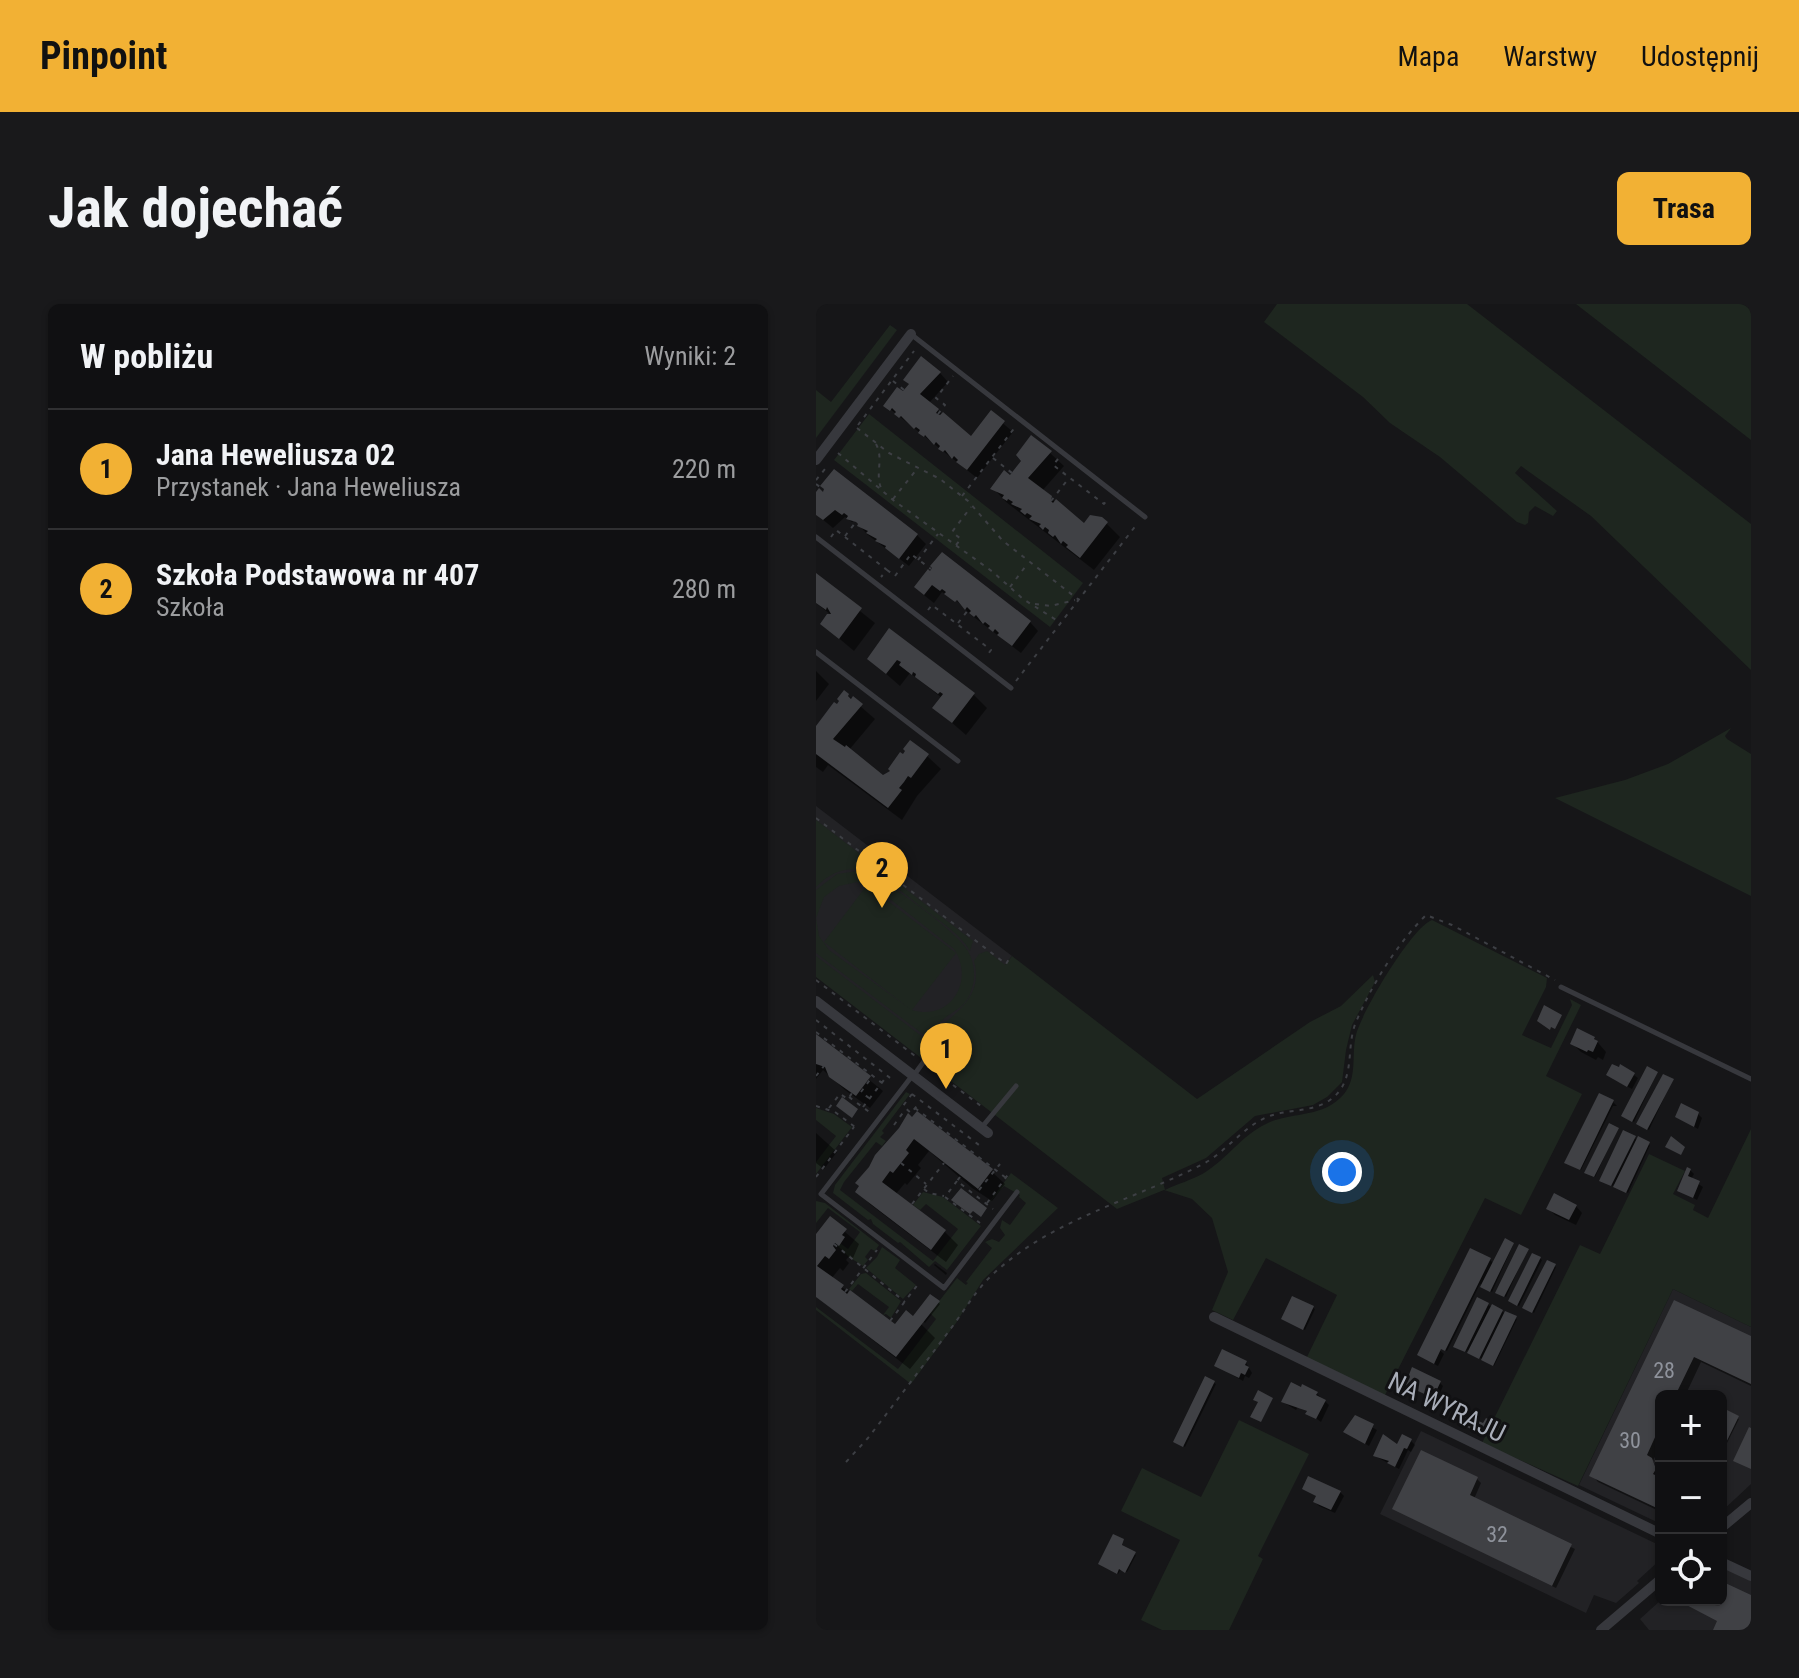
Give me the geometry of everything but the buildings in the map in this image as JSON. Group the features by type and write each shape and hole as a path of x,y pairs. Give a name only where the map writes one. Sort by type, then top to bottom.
{"street":[{"path":"816,460 911,334"},
{"path":"816,1001 985,1130"},
{"name":"NA WYRAJU","path":"1214,1317 1655,1531"},
{"path":"1727,1523 1751,1503"},
{"path":"1727,1565 1751,1576"},
{"path":"1601,1630 1655,1584"}],"lane":[{"path":"911,334 1145,516"},
{"path":"816,537 1011,688"},
{"path":"816,652 958,761"},
{"path":"1561,987 1751,1079"},
{"path":"924,1062 821,1194 944,1288 1017,1192"},
{"path":"985,1130 1016,1086"}],"path":[{"path":"921,342 856,427 895,457 940,479 962,496 996,534 1079,600"},
{"path":"938,414 945,405 936,398 953,376"},
{"path":"892,380 904,390"},
{"path":"962,496 1017,425"},
{"path":"875,443 880,454 878,477 882,491"},
{"path":"824,490 816,482 837,452 893,500 993,572 1009,588 1061,623"},
{"path":"1051,452 1059,458 1053,465 1069,478 1104,504 1109,497"},
{"path":"992,458 1012,473"},
{"path":"893,500 918,467"},
{"path":"1051,501 1069,478"},
{"path":"955,546 961,539 952,532 972,506"},
{"path":"1011,688 1145,516"},
{"path":"844,537 856,522"},
{"path":"823,534 830,539 836,530 895,576 911,554 931,569"},
{"path":"918,560 939,533"},
{"path":"1009,588 1029,561"},
{"path":"880,578 887,570"},
{"path":"1030,603 1051,606 1079,600"},
{"path":"925,613 932,605 991,650 985,659"},
{"path":"957,624 969,609"},
{"path":"816,818 1006,964 1009,959"},
{"path":"846,1462 868,1438 987,1280 1013,1257 1041,1238 1088,1214 1207,1162 1262,1119 1315,1106 1328,1101 1340,1091 1348,1075 1356,1023 1393,955 1426,915 1452,925 1554,978 1561,987"},
{"path":"816,980 988,1112"},
{"path":"816,1020 900,1085"},
{"path":"816,1032 882,1083"},
{"path":"835,1047 841,1039"},
{"path":"861,1066 866,1059"},
{"path":"816,1076 824,1066"},
{"path":"863,1107 888,1075"},
{"path":"869,1099 861,1092 873,1076"},
{"path":"907,1090 977,1144 970,1150"},
{"path":"828,1110 840,1094 848,1099 851,1095 879,1119"},
{"path":"912,1094 903,1106 911,1113 921,1101"},
{"path":"816,1106 828,1110 866,1136"},
{"path":"915,1108 1006,1178"},
{"path":"894,1125 906,1109"},
{"path":"941,1128 947,1120"},
{"path":"816,1177 854,1127"},
{"path":"901,1163 927,1184"},
{"path":"912,1204 944,1163"},
{"path":"979,1190 1000,1164"},
{"path":"986,1204 1010,1172"},
{"path":"945,1197 960,1177"},
{"path":"957,1181 1000,1214"},
{"path":"924,1189 945,1197 983,1226"},
{"path":"845,1292 883,1242"},
{"path":"834,1244 905,1302"},
{"path":"890,1321 926,1274"}],"shaded area":[{"path":"1277,304 1467,304 1751,524 1751,670 1591,516 1521,466 1515,473 1557,511 1553,516 1535,506 1529,512 1528,523 1517,522 1440,457 1390,423 1363,397 1264,322"},
{"path":"1576,304 1751,304 1751,440"},
{"path":"890,325 897,330 816,438 816,390 831,402"},
{"path":"869,414 1083,583 1050,627 834,460"},
{"path":"1731,728 1725,736 1727,739 1751,754 1751,896 1555,798 1625,780 1668,764"},
{"path":"816,806 1012,956 930,1064 816,976"},
{"path":"816,820 973,941 970,951 949,928 899,889 873,874 845,870 831,875 816,887"},
{"path":"858,871 883,882 935,918 968,951 974,974 969,995 928,1038 816,953 816,918 816,890 837,874","holes":["857,882 867,885 824,942 910,1009 829,950 819,936 816,918 824,897 839,886","867,885 876,888 954,949 956,953","956,953 962,973 956,996 938,1010 912,1010"]},
{"path":"1432,920 1547,978 1546,987 1522,1035 1551,1048 1572,1005 1570,999 1581,1005 1546,1076 1582,1094 1521,1215 1485,1198 1384,1397 1306,1359 1337,1295 1266,1258 1233,1320 1212,1310 1228,1272 1212,1218 1192,1199 1164,1190 1117,1209 816,977 816,956 928,1041 970,997 976,975 974,961 979,954 987,951 1005,965 1012,956 1197,1099 1310,1022 1341,1006 1373,975 1375,982 1352,1025 1342,1082 1327,1097 1313,1105 1255,1116 1206,1158 1162,1178 1165,1190 1204,1173 1266,1124 1317,1111 1336,1102 1344,1094 1353,1073 1356,1035 1367,1009 1400,954 1423,926"},
{"path":"906,1092 910,1094 882,1131 884,1133 880,1137 886,1141 882,1146 876,1142 840,1190 933,1261 958,1229 926,1204 920,1210 913,1205 923,1192 943,1197 981,1226 947,1270 935,1261 929,1267 873,1224 871,1219 868,1220 833,1193 835,1185"},
{"path":"816,1108 834,1114 852,1127 816,1174 816,1162 836,1136 816,1120"},
{"path":"1751,1129 1751,1327 1673,1289 1578,1486 1482,1443 1580,1245 1600,1254 1649,1154 1685,1171 1673,1194 1695,1205 1693,1210 1708,1218"},
{"path":"1011,1173 1058,1208 983,1280 911,1384 816,1310 816,1307 898,1369 936,1319 930,1313 957,1278 966,1285 968,1283 992,1248 985,1242 992,1239 999,1242 1005,1235 1000,1228 1002,1220 1010,1225 1026,1203 1020,1195 1004,1186 988,1204"},
{"path":"816,1201 825,1203 879,1245 875,1251 871,1249 863,1266 838,1246 840,1243 848,1249 860,1232 828,1208 816,1223"},
{"path":"882,1247 900,1260 895,1268 916,1285 903,1299 866,1268"},
{"path":"866,1273 901,1301 891,1318 883,1315 889,1307 858,1284 852,1291 849,1289 861,1274"},
{"path":"1673,1289 1751,1327 1751,1484 1727,1506 1727,1390 1655,1390 1655,1521 1579,1485"},
{"path":"1239,1420 1309,1454 1258,1556 1263,1559 1229,1630 1162,1630 1141,1620 1180,1540 1121,1511 1142,1468 1201,1497"},
{"path":"1421,1431 1655,1543 1655,1564 1616,1603 1594,1595 1586,1613 1380,1514"},
{"path":"1727,1569 1751,1580 1751,1630 1649,1630 1640,1619 1655,1605 1727,1606"}],"place":[{"name":"Szkoła Podstawowa nr 407","path":"882,908"},
{"name":"Jana Heweliusza 02","path":"946,1089"}]}
